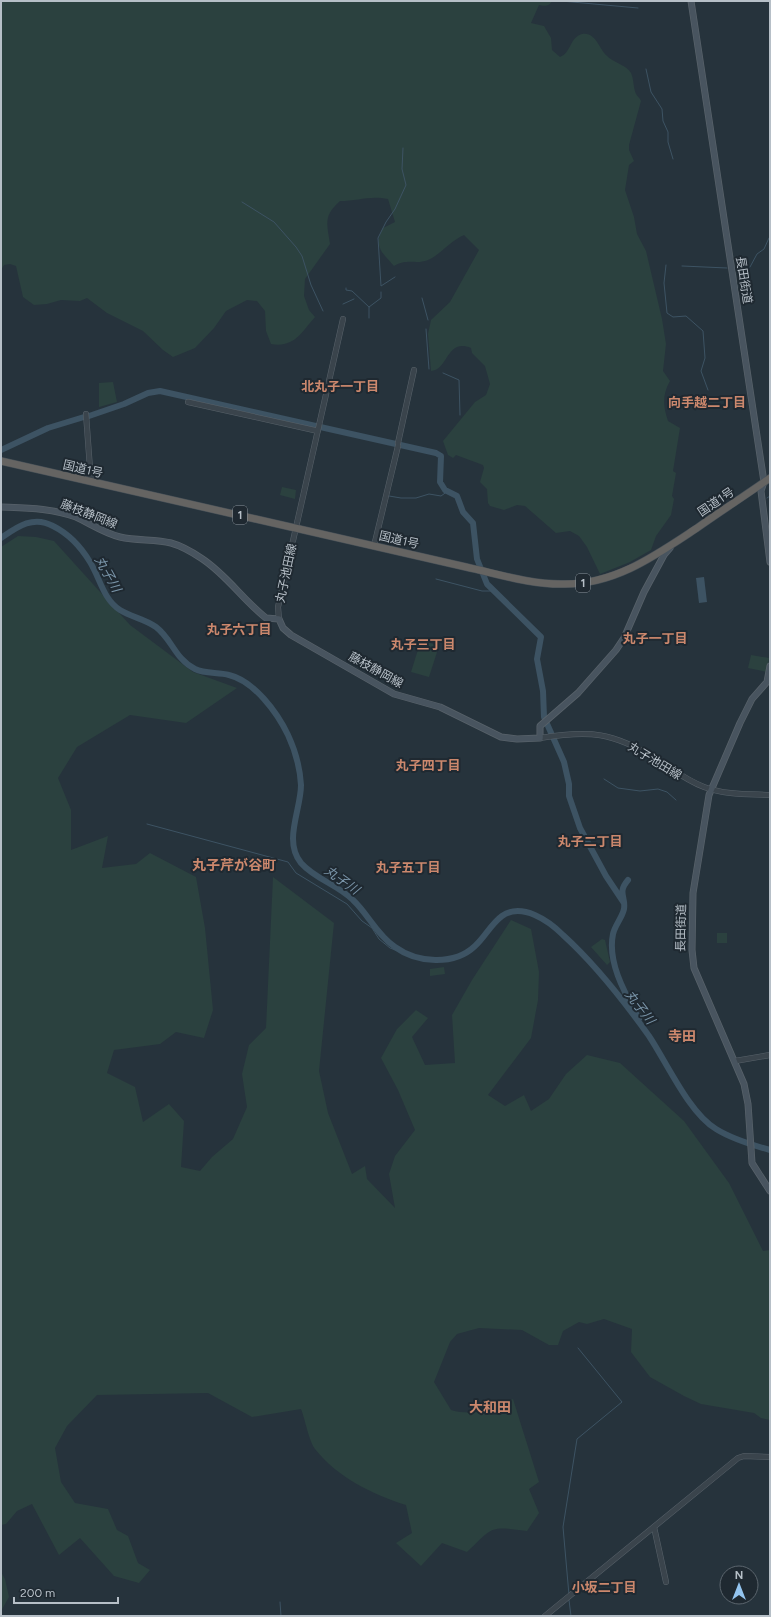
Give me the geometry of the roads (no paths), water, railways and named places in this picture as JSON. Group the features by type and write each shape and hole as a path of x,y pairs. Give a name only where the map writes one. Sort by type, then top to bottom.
{"highway":[{"name":"国道1号","path":"1,461 481,570 546,583 577,584 611,576 649,560 768,478"}],"main road":[{"name":"長田街道","path":"691,1 768,478 761,491 770,562"},
{"name":"藤枝静岡線","path":"1,507 37,508 56,512 76,517 120,537 165,542 178,546 217,570 266,618 279,619 284,628 291,635 392,693 440,707 501,737 517,739 540,738"},
{"path":"540,738 540,728 545,722 578,693 616,650 624,638 644,592 664,555 673,544"},
{"path":"649,560 654,559 656,561 656,570"},
{"name":"長田街道","path":"770,666 766,682 756,693 743,717 711,789 701,838 693,893 692,958 694,968 735,1061 747,1094 751,1153 754,1167 770,1191"}],"street":[{"name":"丸子池田線","path":"279,619 278,607 343,319"},
{"path":"374,546 414,370"},
{"path":"188,402 318,429"},
{"path":"86,414 92,482"},
{"name":"丸子池田線","path":"540,738 552,735 590,733 618,739 645,752 685,779 711,789 734,793 770,795"},
{"path":"735,1061 770,1055"},
{"path":"545,1616 740,1457 770,1457"},
{"path":"654,1526 666,1582"}],"water":[{"path":"704,577 707,602 699,603 696,578"}],"waterway":[{"path":"561,1 638,8"},
{"path":"646,69 651,92 662,109 663,121 668,132 668,142 673,159"},
{"path":"395,277 381,286 378,238 395,209 406,185 402,169 403,148"},
{"path":"242,202 274,222 296,247 302,256 311,285 323,311"},
{"path":"750,267 757,254 764,249 769,238"},
{"path":"666,265 664,283 667,313 673,317 686,316 703,331 705,358 701,371 708,390"},
{"path":"682,266 727,268"},
{"path":"346,288 346,290 352,291 369,307"},
{"path":"369,318 369,307 381,298 381,292"},
{"path":"422,298 428,320"},
{"path":"343,304 354,299"},
{"path":"426,329 429,369"},
{"path":"443,373 459,380 460,415"},
{"path":"89,416 124,404 148,393 160,391 436,453 441,456 440,482 445,490 457,496 463,512 473,523 477,559 487,584 541,637 537,659 543,691 544,717 564,762 569,784 569,796 580,828 606,876 624,903"},
{"path":"1,450 48,428 84,417"},
{"path":"389,496 401,498 416,498 429,494 441,496 448,491"},
{"name":"丸子川","path":"1,538 19,526 32,522 46,523 59,529 74,541 83,551 106,594 114,605 120,610 156,627 166,637 188,665 199,671 225,674 238,678 264,699 278,717 288,735 298,766 301,785 293,835 293,845 296,854 301,863 307,869 341,890 353,900 383,937 395,947 424,959 435,960 457,957 475,946 498,919 510,912 526,912 543,919 575,946 598,970 619,996 649,1036 679,1087 706,1122 729,1136 770,1150"},
{"path":"436,579 482,591 492,591"},
{"path":"604,779 618,788 640,791 658,789 667,792 676,800"},
{"path":"147,824 288,862 296,873 347,904 362,921 372,928 379,939 390,948 408,955"},
{"path":"628,880 622,891 624,909 615,928 612,945 615,967 623,989 639,1019"},
{"path":"569,1595 563,1527 577,1439 622,1402 578,1348"},
{"path":"569,1600 571,1616"},
{"path":"280,1602 281,1616"}],"district":[{"name":"北丸子一丁目","path":"340,386"},
{"name":"向手越二丁目","path":"707,402"},
{"name":"丸子六丁目","path":"239,629"},
{"name":"丸子一丁目","path":"655,638"},
{"name":"丸子三丁目","path":"423,644"},
{"name":"丸子四丁目","path":"428,765"},
{"name":"丸子二丁目","path":"590,841"},
{"name":"丸子芹が谷町","path":"234,865"},
{"name":"丸子五丁目","path":"408,867"},
{"name":"寺田","path":"682,1036"},
{"name":"大和田","path":"490,1407"},
{"name":"小坂二丁目","path":"604,1587"}]}
